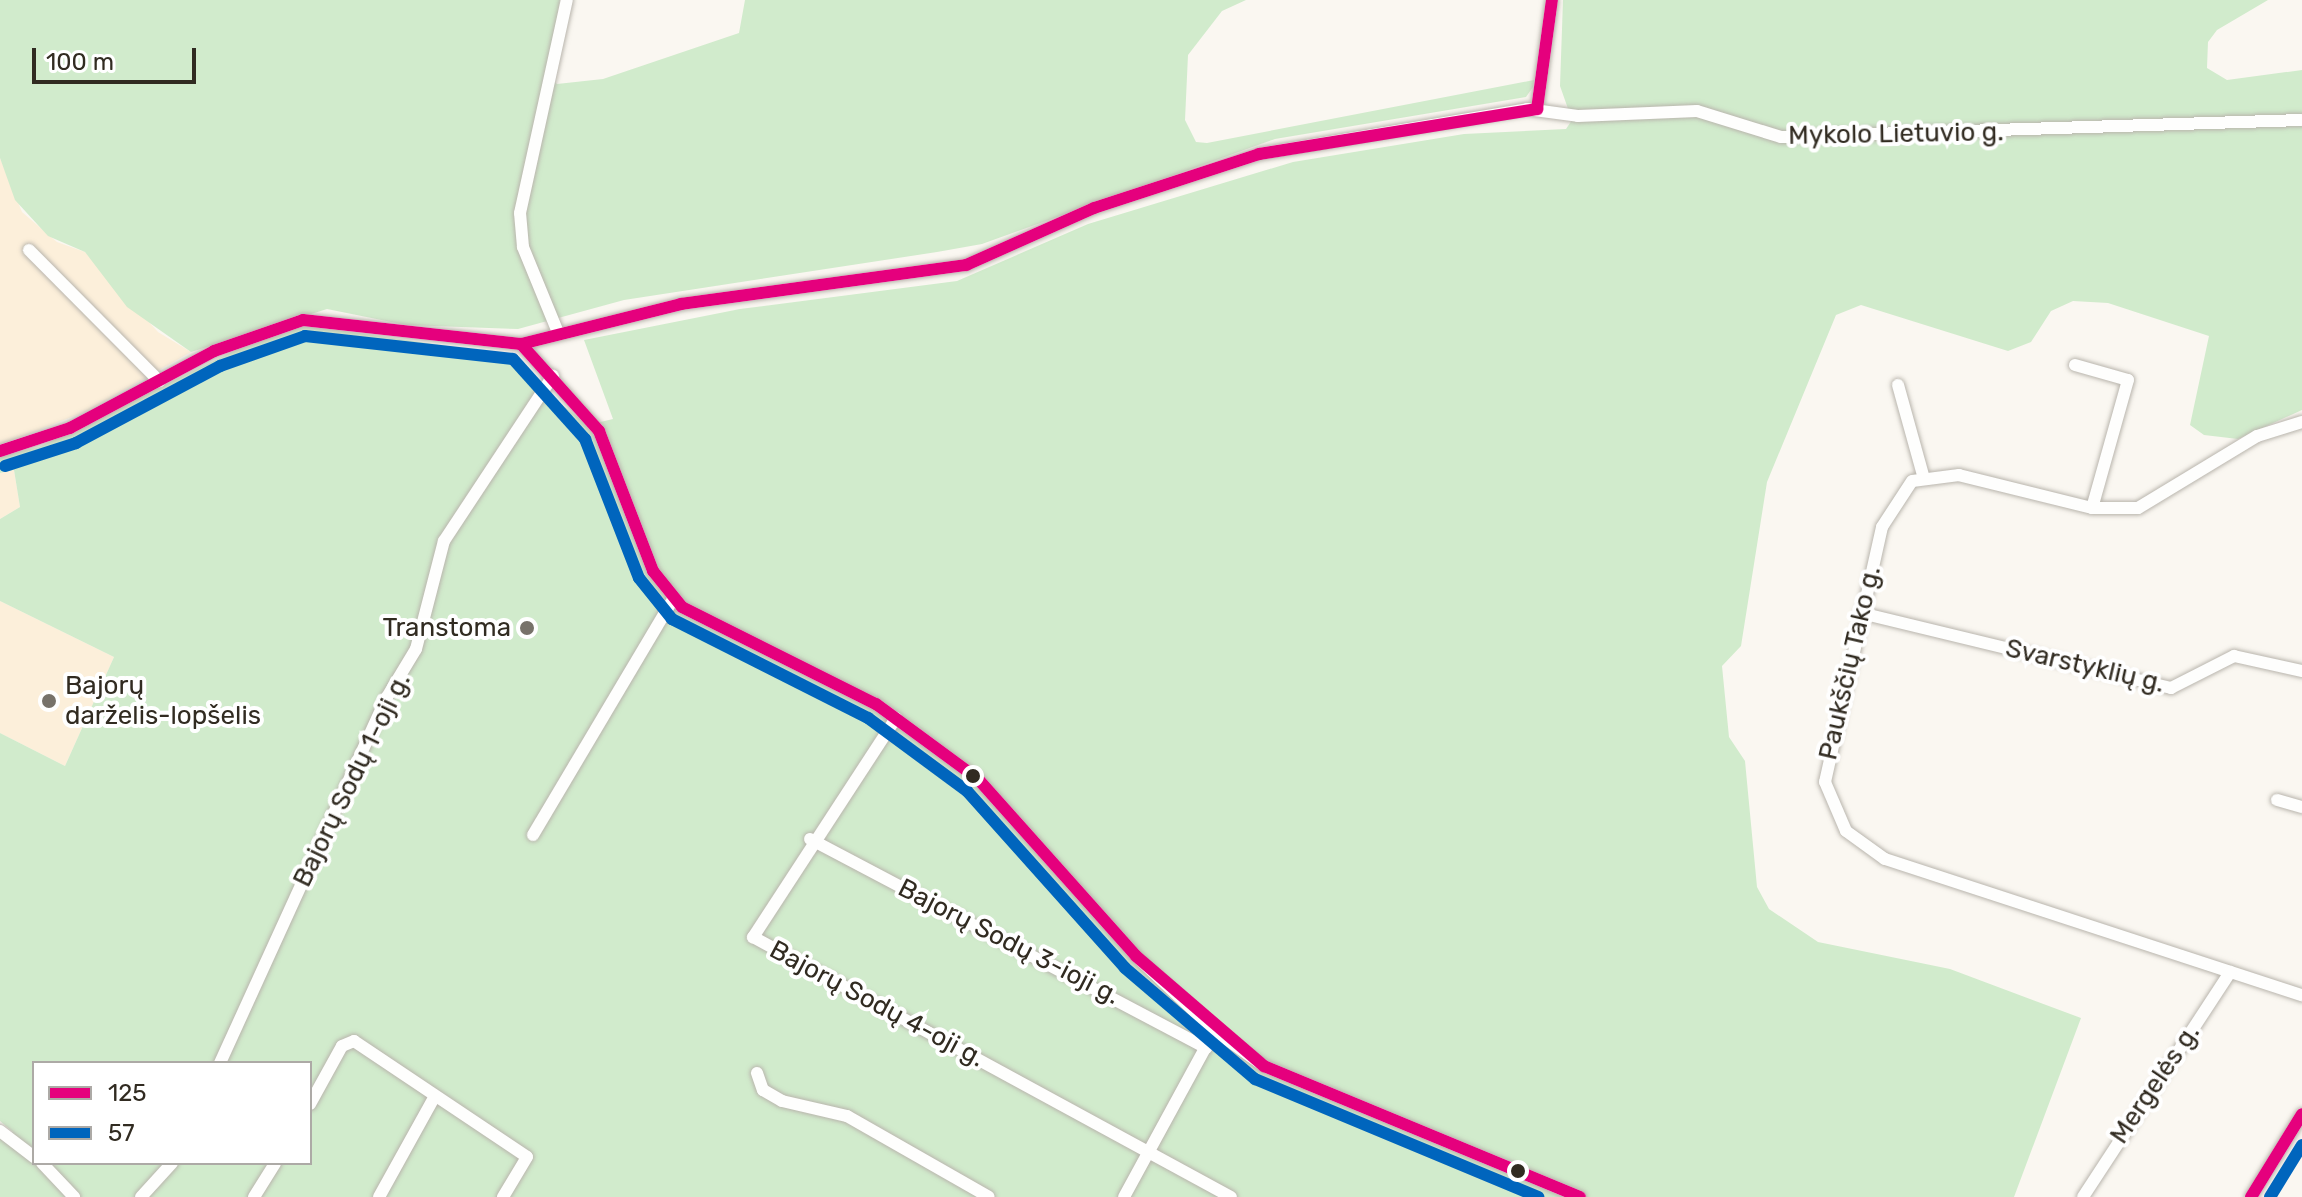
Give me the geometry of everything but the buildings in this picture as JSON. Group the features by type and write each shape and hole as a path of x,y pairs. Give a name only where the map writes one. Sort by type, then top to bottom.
{"street":[{"path":"557,330 523,247 520,213 528,153 556,68 567,0"},
{"path":"1537,109 1552,0"},
{"name":"Mykolo Lietuvio g.","path":"521,344 557,330 681,304 966,265 1094,208 1259,154 1537,109 1578,116 1697,111 1781,137 2302,120"},
{"path":"29,250 159,381"},
{"path":"0,451 70,428 254,334 311,319 521,344 553,376 599,431 653,571 673,599 896,718 993,792 1105,924 1215,1031 1285,1078 1560,1193 1580,1197"},
{"path":"2075,365 2128,380 2092,508"},
{"name":"Bajorų Sodų 1-oji g.","path":"221,1061 387,697 416,649 444,541 553,376"},
{"path":"1898,385 1923,475 1959,475 2092,508 2138,508 2257,436 2302,422"},
{"name":"Paukščių Tako g.","path":"1923,475 1890,507 1825,765 1833,811 1853,839 1902,866 2302,995"},
{"path":"533,835 673,599"},
{"name":"Svarstyklių g.","path":"1861,613 2162,687 2177,687 2234,656 2302,671"},
{"name":"Bajorų Sodų 4-oji g.","path":"896,718 810,839 753,937 1231,1197"},
{"path":"2277,800 2302,807"},
{"name":"Bajorų Sodų 3-ioji g.","path":"810,839 1206,1048"},
{"name":"Mergelės g.","path":"2083,1197 2230,972"},
{"path":"1124,1197 1215,1031"},
{"path":"312,1101 347,1040 527,1157 503,1197"},
{"path":"757,1073 763,1090 782,1101 847,1116 989,1197"},
{"path":"379,1197 435,1096"},
{"path":"2251,1197 2302,1114"},
{"path":"0,1131 32,1155"},
{"path":"44,1165 74,1197"},
{"path":"141,1197 170,1165"},
{"path":"254,1197 274,1165"}],"shaded area":[{"path":"0,158 22,212 57,242 85,252 158,332 191,352 87,411 0,445"},
{"path":"14,470 20,507 0,519 0,473"},
{"name":"Bajorų darželis-lopšelis","path":"0,601 114,657 65,766 0,733"}],"green space":[{"path":"0,0 560,0 547,75 557,84 603,79 739,33 745,0 1246,0 1222,11 1188,55 1185,120 1196,142 1207,143 1534,80 1526,97 1275,139 982,244 624,300 518,329 406,325 327,309 191,352 127,307 85,252 48,236 15,200 0,158"},
{"path":"1563,0 2268,0 2217,30 2208,42 2207,68 2227,80 2302,70 2302,410 2238,439 2204,435 2190,425 2209,336 2108,303 2073,301 2051,311 2031,342 2008,351 1861,305 1836,315 1767,482 1741,646 1722,666 1729,737 1745,761 1757,887 1769,909 1818,942 1950,969 2081,1018 2014,1197 0,1197 0,1139 13,1132 0,1121 0,733 65,766 114,657 0,601 0,519 20,507 14,470 0,473 0,456 39,447 254,341 303,325 496,353 588,425 613,419 584,340 740,309 957,281 1088,224 1293,162 1464,134 1566,129 1572,120 1560,86"}],"transit line":[{"name":"125","path":"1537,109 1552,0"},
{"name":"125","path":"521,344 681,304 966,265 1094,208 1259,154 1537,109"},
{"name":"125","path":"0,451 70,428 214,351 303,320 521,344 599,431 653,571 682,607 876,704 978,779 1136,956 1264,1066 1580,1197"},
{"name":"57","path":"5,466 76,443 220,366 305,336 513,359 585,439 639,578 672,619 868,718 967,791 1125,968 1255,1079 1538,1197"},
{"name":"125","path":"2251,1197 2302,1114"},
{"name":"57","path":"2270,1197 2302,1145"}],"place":[{"name":"Transtoma","path":"527,628"},
{"name":"Bajorų darželis-lopšelis","path":"49,701"}]}
